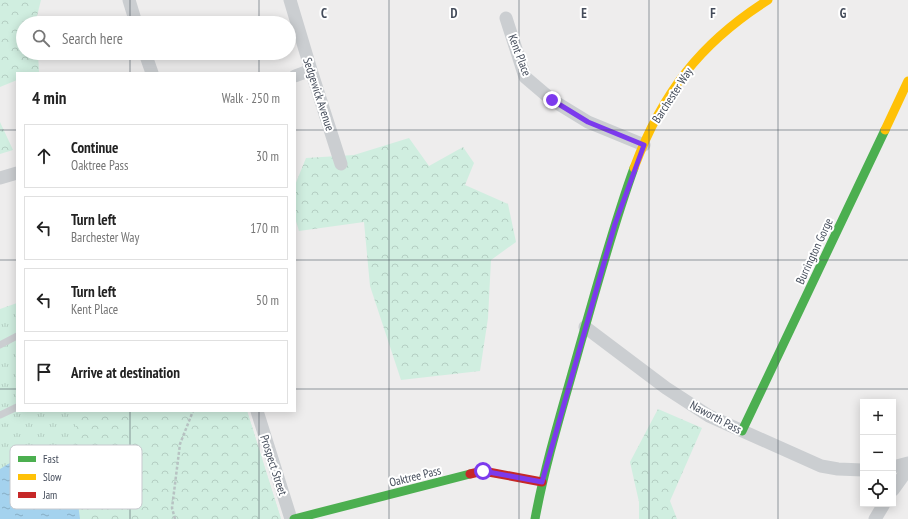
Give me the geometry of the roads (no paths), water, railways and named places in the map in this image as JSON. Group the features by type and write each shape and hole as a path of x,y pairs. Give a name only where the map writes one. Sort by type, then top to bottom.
{"street":[{"path":"129,0 134,16"},
{"name":"Sedgewick Avenue","path":"290,0 295,16"},
{"name":"Barchester Way","path":"535,519 542,482 615,224 651,128 666,100 683,75 703,51 726,29 751,10 768,0"},
{"name":"Kent Place","path":"506,18 525,77 552,100 588,122 644,145"},
{"name":"Sedgewick Avenue","path":"296,20 341,164"},
{"path":"147,60 152,72"},
{"path":"296,76 311,70"},
{"name":"Burrington Gorge","path":"742,431 908,81"},
{"path":"0,178 16,172"},
{"name":"Naworth Pass","path":"585,327 672,392 709,416 821,466 838,469 860,470"},
{"name":"Prospect Street","path":"257,412 292,519"},
{"path":"896,466 908,463"},
{"path":"896,486 908,470"},
{"name":"Oaktree Pass","path":"292,519 483,471 542,482"},
{"path":"875,519 882,507"}],"lane":[{"path":"0,345 16,337"},
{"path":"0,415 16,407"}],"water":[{"path":"10,463 10,509 79,509 80,519 0,519 0,469"}]}
